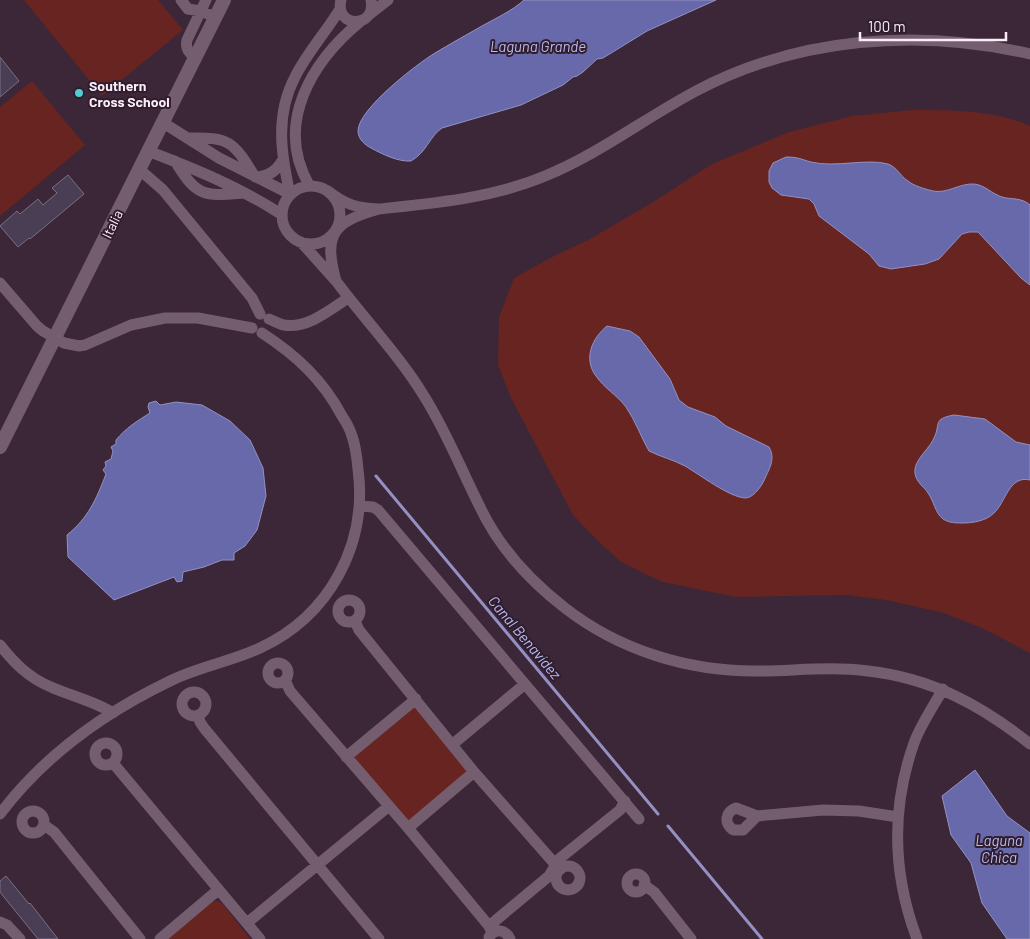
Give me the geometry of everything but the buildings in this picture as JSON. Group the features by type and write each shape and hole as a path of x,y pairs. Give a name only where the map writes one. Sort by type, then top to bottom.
{"street":[{"path":"181,0 188,10 202,4"},
{"name":"Italia","path":"0,447 224,0"},
{"path":"340,4 345,18 355,22 365,17 371,9 371,0"},
{"path":"309,186 301,171 296,142 296,121 307,86 320,63 340,39 388,0"},
{"path":"202,4 215,17"},
{"path":"195,58 187,51 186,46 202,4"},
{"path":"290,194 282,161 281,134 283,113 295,76 340,4"},
{"path":"379,209 352,219 320,243 310,244 293,238 283,223 281,214 282,207 290,194 309,186 322,188 341,201 353,206 379,209 431,204 506,189 544,177 604,147 697,90 750,67 841,44 926,40 967,42 1030,54"},
{"path":"162,122 218,158 290,194"},
{"path":"187,138 216,138 227,141 238,150 255,177"},
{"path":"148,151 211,176 246,193 281,214"},
{"path":"255,177 261,177 274,171 282,161"},
{"path":"175,162 186,180 193,187 204,193 218,195 246,193"},
{"path":"139,169 163,190 252,298 291,354"},
{"path":"328,192 334,198 340,214 339,223 331,242 336,282"},
{"path":"301,242 404,366 446,435 479,507 513,559 539,586 566,609 592,627 643,652 670,660 710,668 756,671 837,668 870,671 906,678 943,689 987,712 1030,744"},
{"path":"0,283 37,326 71,345 85,345 131,325 165,318 198,318 257,331 267,331 266,319"},
{"path":"0,814 16,793 52,758 113,713 177,677 237,658 264,646 305,619 332,587 348,557 355,536 361,506 360,485 352,435 327,390 309,369 257,331 252,319 266,319 284,325 301,324 320,316 348,298"},
{"path":"361,506 373,507 378,510 639,819"},
{"path":"355,621 359,630 474,772 558,867"},
{"path":"0,645 16,664 38,681 102,706 113,713"},
{"path":"264,646 273,664 282,663 287,668 288,674 285,680 290,691 408,828 490,932"},
{"path":"452,744 525,684"},
{"path":"917,939 909,917 902,886 898,853 898,817 901,790 914,742 943,689"},
{"path":"346,757 416,699"},
{"path":"198,715 204,728 379,939"},
{"path":"113,763 260,939"},
{"path":"408,828 474,772"},
{"path":"490,932 620,810 624,801"},
{"path":"247,923 389,806"},
{"path":"758,816 833,810 860,811 898,817"},
{"path":"44,825 54,832 140,939"},
{"path":"644,885 654,892 691,939"},
{"path":"160,939 218,890"},
{"path":"0,913 0,921 7,925 20,939"},
{"path":"490,932 503,931 510,939"}],"shaded area":[{"path":"24,0 158,0 183,30 102,96"},
{"path":"32,81 85,145 0,216 0,107"},
{"path":"913,110 988,114 1030,126 1030,653 984,629 944,613 886,600 846,595 736,597 663,582 620,561 573,515 511,398 498,365 499,317 514,278 588,240 650,204 712,164 789,132 852,116"},
{"path":"416,699 474,772 408,828 346,757"},
{"path":"216,901 222,903 250,939 164,939 209,902"}],"water":[{"name":"Laguna Grande","path":"524,0 716,0 647,31 603,58 597,59 583,72 563,85 521,105 442,128 421,153 411,161 401,160 380,153 362,141 358,131 361,122 368,111 390,88 435,53 509,11"},
{"path":"786,157 820,164 880,162 894,167 910,183 933,191 938,192 974,184 982,186 1002,197 1027,202 1030,205 1030,285 1021,278 978,232 962,234 939,259 925,264 891,269 879,266 869,254 819,216 814,204 809,199 781,195 772,188 769,182 769,171 773,163"},
{"path":"607,326 630,331 639,337 670,379 679,400 688,407 715,417 726,426 769,447 772,454 771,465 763,483 755,493 746,498 739,497 715,485 685,466 649,451 626,407 599,380 592,369 590,363 591,349 597,336"},
{"path":"156,401 160,405 176,402 202,405 230,421 250,440 263,468 266,496 257,530 245,546 234,553 234,560 222,560 183,572 182,581 177,582 174,577 114,600 68,557 67,535 81,522 95,500 106,474 103,470 106,466 105,462 111,459 113,451 111,447 116,444 116,440 128,428 150,413 149,403"},
{"path":"954,415 985,419 1016,442 1030,445 1030,480 1023,480 1013,485 994,513 983,520 975,522 955,523 943,519 938,514 930,496 915,475 917,464 934,438 938,423 943,418"},
{"name":"Laguna Chica","path":"975,770 1007,816 1030,833 1030,939 1007,939 982,903 971,863 951,835 942,796"}],"waterway":[{"name":"Canal Benavídez","path":"376,476 658,814"},
{"name":"Canal Benavídez","path":"668,826 762,939"}],"place":[{"name":"Southern Cross School","path":"79,93"}]}
